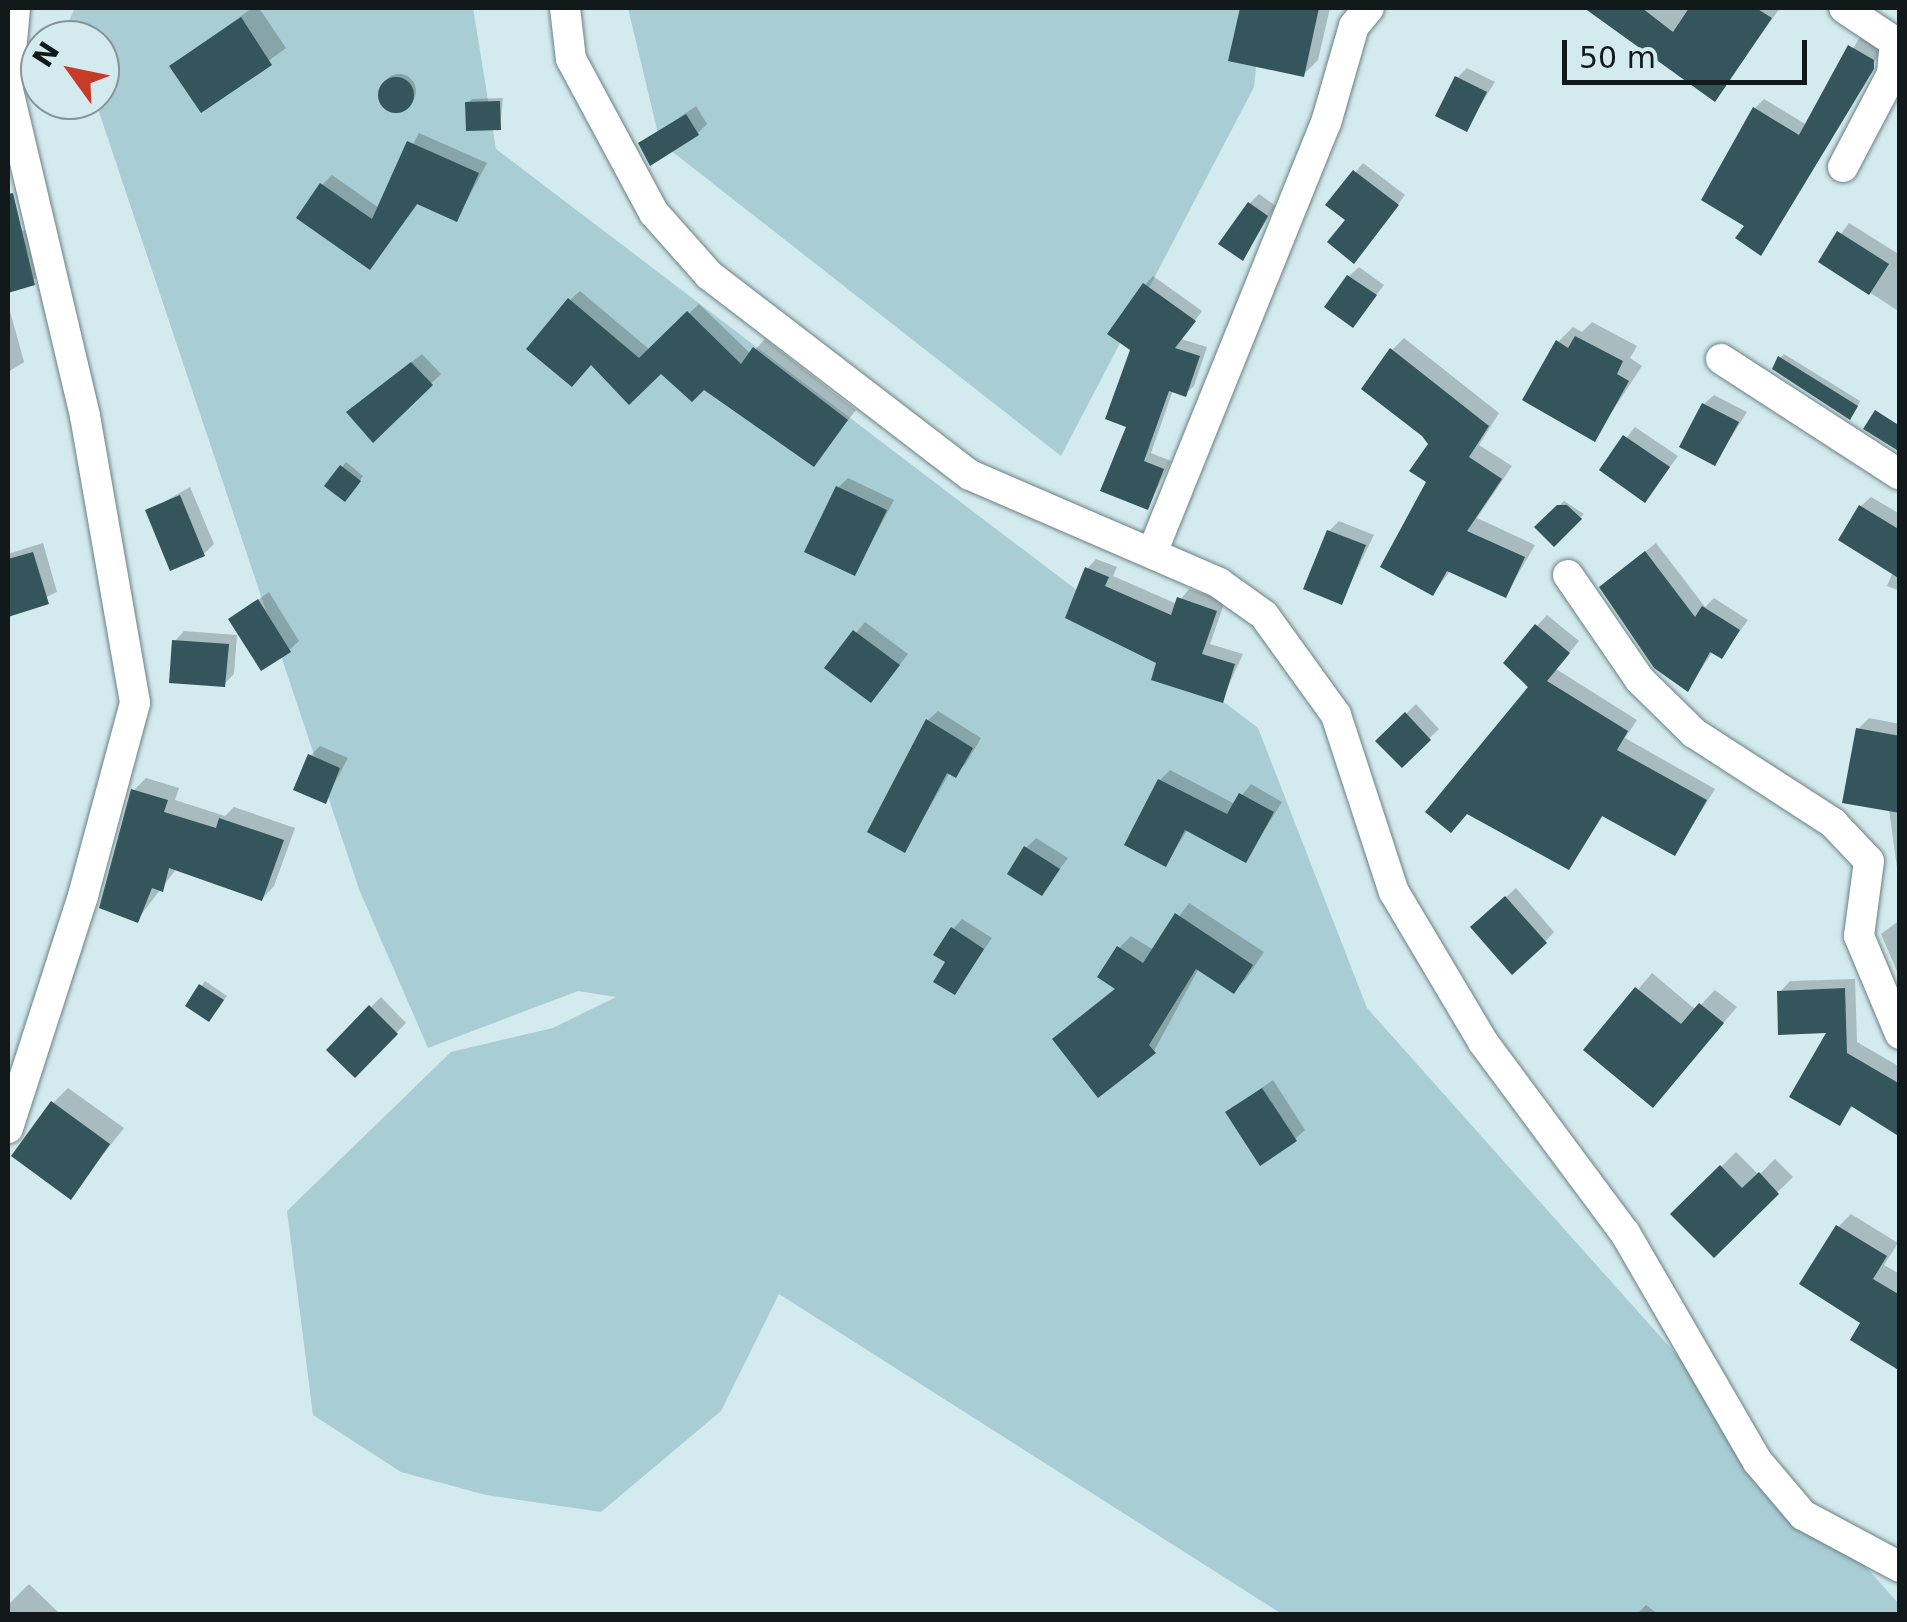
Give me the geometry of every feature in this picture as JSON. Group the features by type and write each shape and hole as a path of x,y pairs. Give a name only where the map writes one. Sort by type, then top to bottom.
{"street":[{"path":"8,1128 82,896 134,702 85,416 8,88 15,8"},
{"path":"565,8 571,59 654,213 709,275 970,474 1219,583 1274,630 1336,715 1394,892 1483,1042 1624,1233 1758,1462 1803,1515 1900,1567"},
{"path":"1152,552 1326,123 1354,26 1369,8"},
{"path":"1843,168 1892,74 1894,42 1844,8"},
{"path":"1721,358 1900,474"},
{"path":"1568,575 1640,680 1694,733 1833,823 1869,861 1858,936 1900,1034"}],"shaded area":[{"path":"75,8 473,8 496,149 1258,728 1367,1008 1899,1604 1899,1614 1282,1614 779,1294 721,1411 601,1512 486,1495 401,1472 313,1415 287,1211 451,1052 553,1028 616,997 578,991 428,1048 359,889 102,120 120,120 120,20 69,20"},
{"path":"628,8 1262,8 1254,87 1061,456 660,142"}],"building":[{"path":"1240,8 1319,8 1304,77 1228,61"},
{"path":"1584,8 1642,8 1673,32 1689,8 1756,8 1772,18 1715,102"},
{"path":"241,17 272,65 201,113 169,66"},
{"path":"1848,45 1874,60 1874,69 1761,256 1735,238 1744,226 1701,200 1753,107 1799,135"},
{"path":"1455,76 1487,92 1467,132 1435,116"},
{"path":"396,77 409,82 414,95 409,108 396,113 383,108 378,95 383,82"},
{"path":"500,101 501,130 466,131 465,102"},
{"path":"686,114 699,135 650,166 638,143"},
{"path":"407,141 479,173 457,222 417,204 370,270 296,218 320,183 372,219"},
{"path":"1353,170 1399,205 1354,264 1327,242 1345,220 1325,205"},
{"path":"13,193 35,285 8,293 8,194"},
{"path":"1248,202 1268,216 1243,261 1218,244"},
{"path":"1837,231 1889,264 1869,295 1818,262"},
{"path":"1347,275 1377,295 1353,328 1324,307"},
{"path":"1143,283 1196,321 1175,348 1200,356 1186,397 1169,391 1144,461 1164,469 1148,510 1100,491 1126,427 1105,419 1130,350 1107,334"},
{"path":"568,298 639,358 687,311 741,364 753,347 848,420 814,467 704,390 692,402 661,374 629,405 591,365 572,387 526,349"},
{"path":"1575,336 1623,361 1617,374 1629,381 1595,442 1522,400 1556,340 1568,348"},
{"path":"1390,348 1489,426 1469,457 1502,479 1467,531 1525,557 1506,598 1447,571 1433,596 1380,567 1426,482 1409,471 1428,444 1361,389"},
{"path":"1778,356 1858,406 1850,420 1772,369"},
{"path":"411,362 433,385 373,443 346,412"},
{"path":"1702,403 1739,422 1715,466 1679,447"},
{"path":"1875,410 1900,426 1900,452 1863,429"},
{"path":"1623,435 1670,467 1645,503 1599,470"},
{"path":"340,465 361,481 345,502 324,486"},
{"path":"836,486 887,510 855,576 804,552"},
{"path":"180,495 205,556 170,571 145,510"},
{"path":"1557,505 1567,505 1582,519 1554,547 1534,527"},
{"path":"1859,505 1900,530 1900,579 1838,540"},
{"path":"1327,530 1366,545 1342,605 1303,589"},
{"path":"1645,551 1695,617 1702,606 1740,630 1722,659 1710,652 1688,692 1654,668 1599,587"},
{"path":"33,552 49,604 8,617 8,559"},
{"path":"1085,567 1109,577 1105,586 1171,615 1177,597 1217,611 1202,654 1235,664 1223,703 1151,680 1156,663 1065,618"},
{"path":"258,599 291,652 261,671 228,619"},
{"path":"1535,624 1570,653 1547,681 1628,731 1617,750 1707,800 1675,856 1602,816 1569,870 1467,814 1451,833 1425,812 1528,687 1503,663"},
{"path":"853,630 900,665 871,703 824,668"},
{"path":"172,640 229,644 225,687 169,683"},
{"path":"1405,712 1431,740 1402,768 1375,741"},
{"path":"926,719 973,748 956,778 947,773 905,853 867,832"},
{"path":"1856,728 1900,736 1900,813 1842,803"},
{"path":"308,754 340,768 326,804 293,790"},
{"path":"1158,779 1227,814 1239,793 1274,812 1246,863 1185,830 1166,867 1124,845"},
{"path":"131,789 168,800 164,812 216,828 219,818 284,840 262,901 169,868 163,892 152,888 138,923 99,908"},
{"path":"1024,846 1060,869 1042,896 1007,874"},
{"path":"1505,896 1547,943 1512,975 1470,927"},
{"path":"1175,913 1253,965 1234,994 1196,969 1149,1045 1156,1053 1098,1098 1052,1039 1115,989 1097,977 1117,946 1143,963"},
{"path":"951,927 984,949 955,995 933,982 945,962 933,955"},
{"path":"199,984 224,1000 209,1022 185,1006"},
{"path":"1635,987 1681,1024 1699,1003 1724,1023 1653,1108 1583,1050"},
{"path":"1845,988 1847,1053 1900,1084 1900,1137 1851,1106 1840,1126 1789,1097 1826,1033 1778,1035 1777,991"},
{"path":"369,1005 398,1034 355,1078 326,1050"},
{"path":"1262,1088 1297,1141 1260,1166 1225,1112"},
{"path":"51,1101 110,1144 71,1200 11,1156"},
{"path":"1720,1165 1742,1188 1759,1172 1779,1194 1714,1258 1670,1214"},
{"path":"1836,1225 1887,1256 1873,1279 1900,1295 1900,1371 1850,1340 1860,1323 1799,1284"}]}
